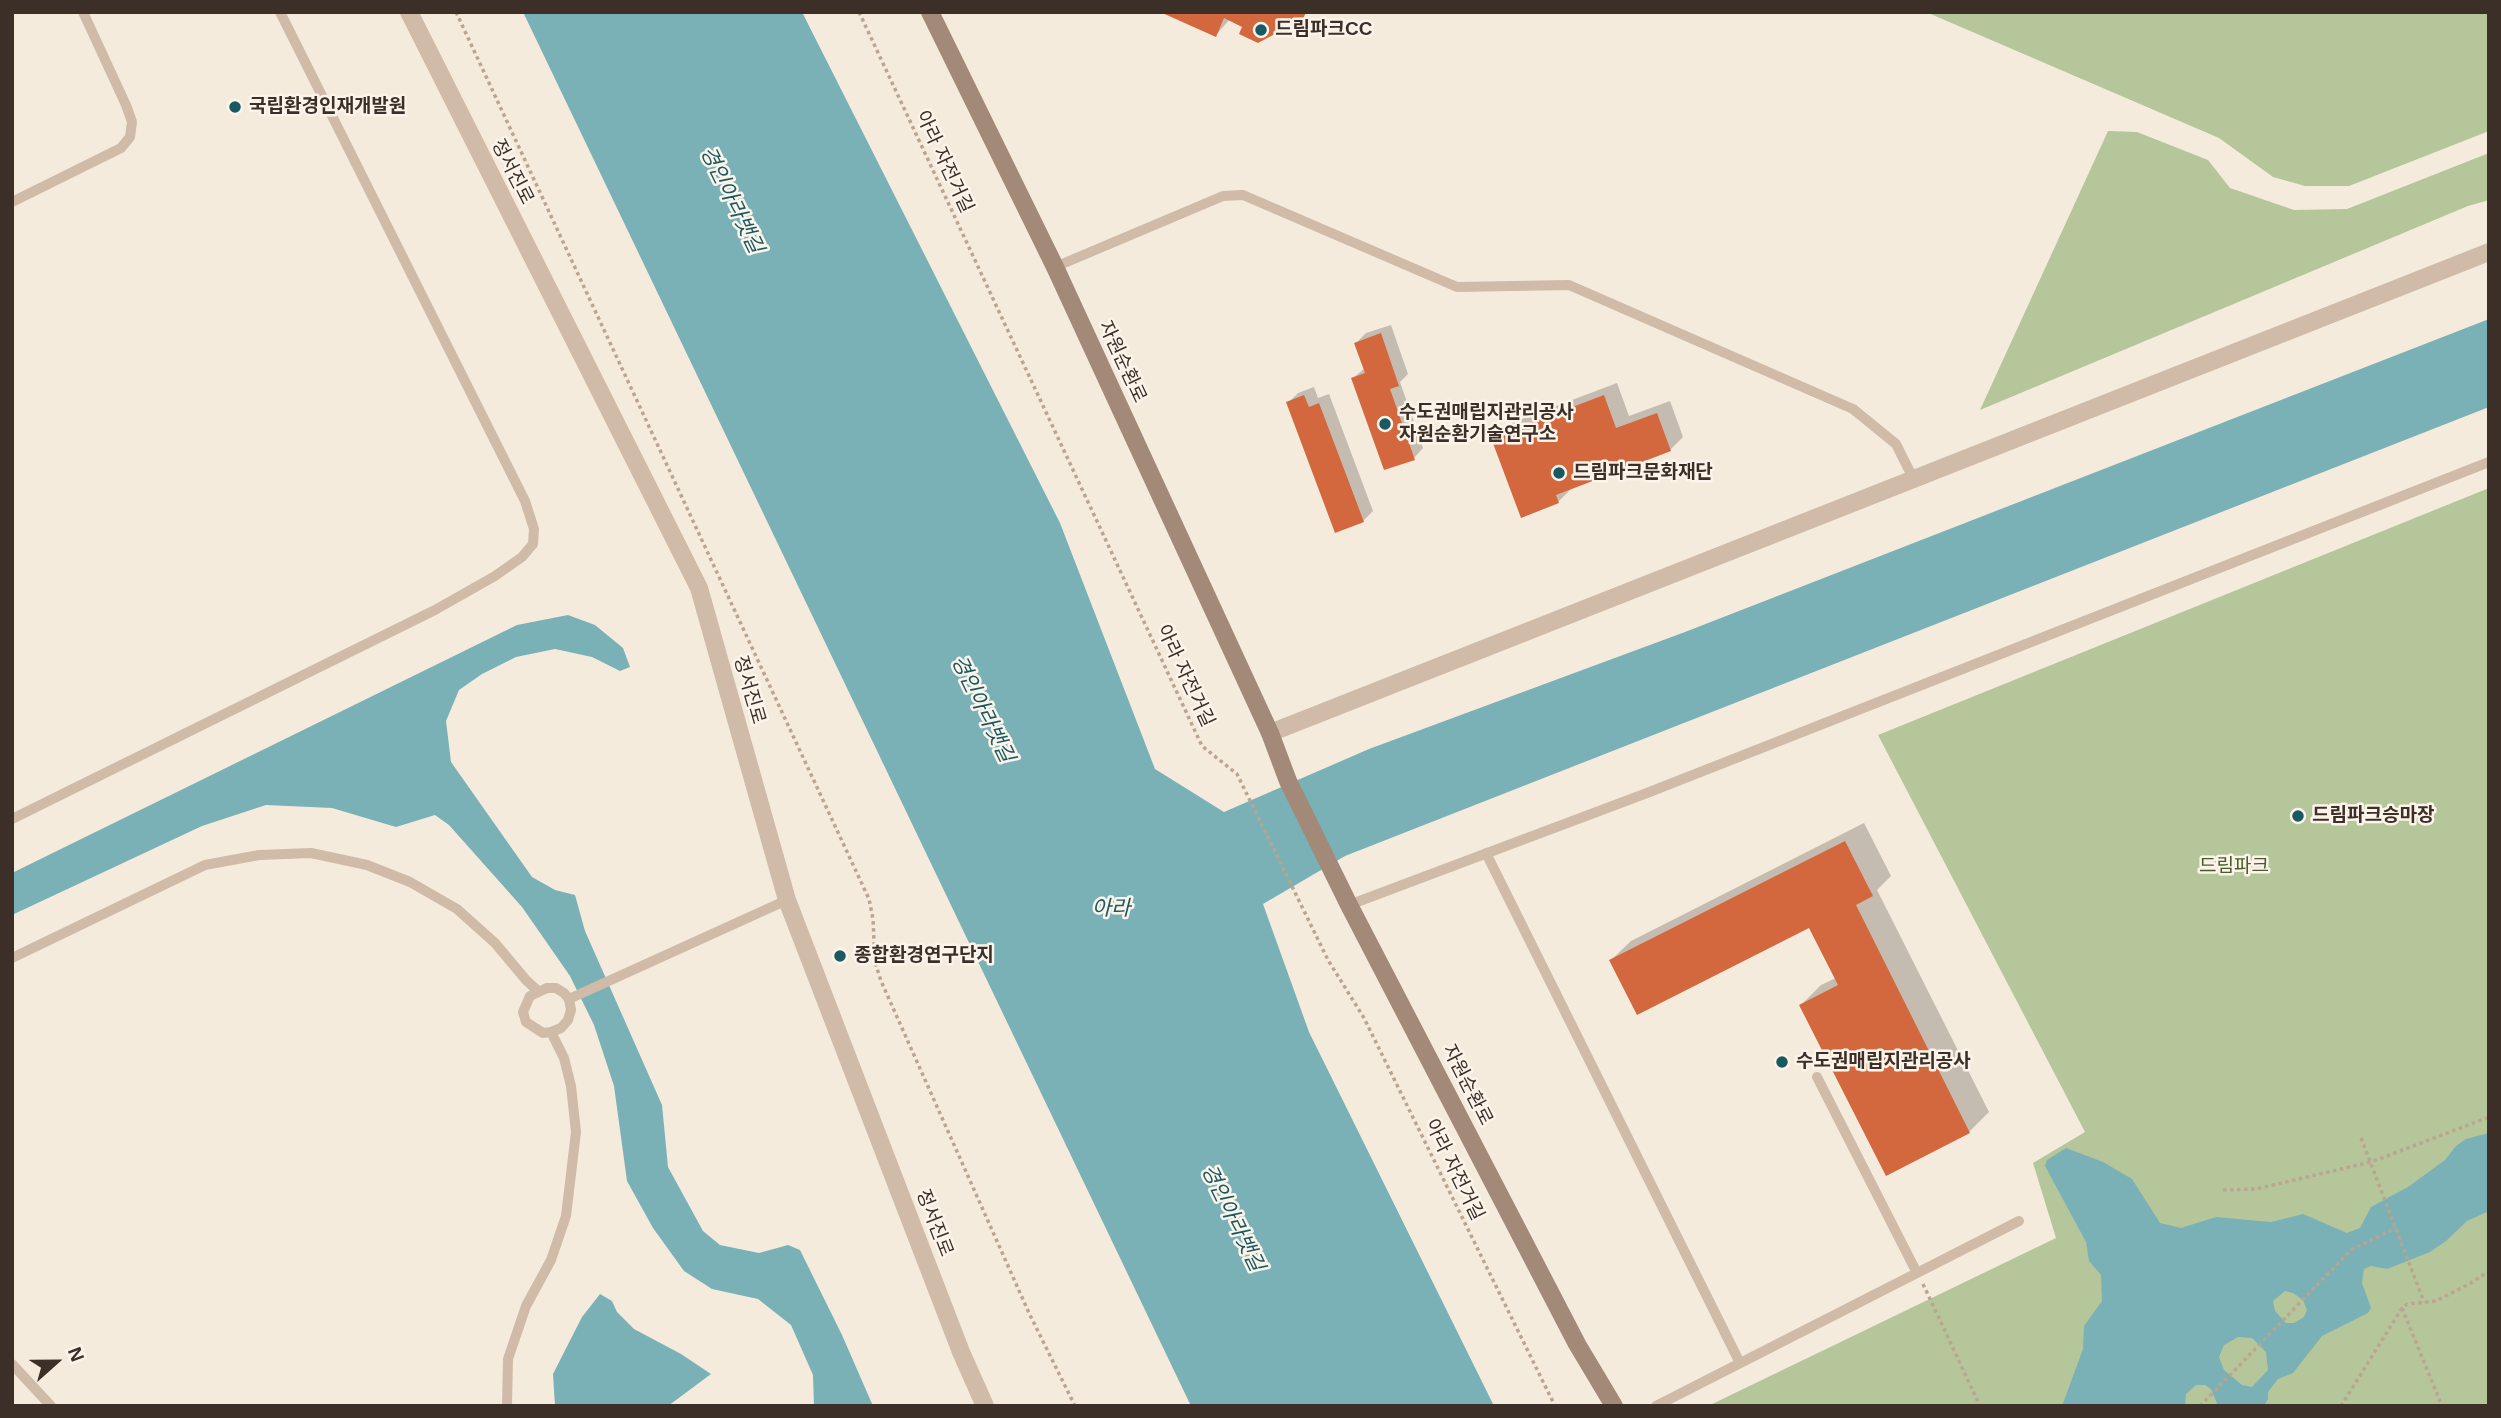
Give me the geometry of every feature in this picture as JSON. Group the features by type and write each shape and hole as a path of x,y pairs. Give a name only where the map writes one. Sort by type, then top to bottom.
{"main road":[{"name":"자원순환로","path":"930,12 1055,267 1270,733 1288,781 1345,897 1577,1344 1614,1406"}],"street":[{"name":"정서진로","path":"409,12 699,588 787,900 961,1352 985,1406"},
{"path":"1270,733 2489,253"}],"lane":[{"path":"12,202 121,148 130,137 132,122 126,105 83,12"},
{"path":"12,819 435,610 504,570 522,557 533,544 534,528 525,501 280,12"},
{"path":"1055,267 1223,196 1243,195 1457,287 1569,285 1853,409 1896,444 1913,478"},
{"path":"1345,897 1486,853 1647,793 2489,462"},
{"path":"12,958 205,866 259,855 311,853 378,869 410,882 457,909 495,943 526,980 538,990"},
{"path":"1486,853 1740,1363"},
{"path":"569,999 787,900"},
{"path":"556,988 569,999 568,1020 561,1028 542,1032 526,1022 523,1012 526,1003 538,990 556,988"},
{"path":"507,1406 508,1359 526,1306 551,1260 566,1216 576,1132 571,1086 564,1058 551,1032"},
{"path":"1817,1077 1917,1273"},
{"path":"1656,1406 2020,1221"},
{"path":"12,1364 51,1406"}],"path":[{"path":"456,12 869,899 875,962 881,981 1029,1313 1075,1406"},
{"name":"아라 자전거길","path":"859,12 1202,746 1237,774 1328,960 1364,1018 1555,1406"},
{"path":"2223,1190 2256,1189 2371,1162 2489,1117"},
{"path":"2361,1138 2424,1302"},
{"path":"2200,1406 2351,1250 2396,1228"},
{"path":"2341,1406 2402,1308 2407,1304 2436,1301 2489,1271"},
{"path":"1917,1273 1980,1406"},
{"path":"2402,1308 2442,1406"}],"green space":[{"path":"1926,12 2489,12 2489,131 2349,186 2305,186 2273,177 2219,138"},
{"path":"2108,131 2137,132 2208,160 2230,188 2294,210 2347,209 2489,153 2489,200 2468,206 1980,410"},
{"name":"드림파크","path":"2489,488 2489,1406 1708,1406 2056,1238 2033,1163 2085,1132 1878,735"}],"water":[{"name":"아라","path":"523,12 802,12 1060,523 1155,769 1224,812 1369,749 1685,632 2489,319 2489,407 1345,856 1263,904 1309,1032 1494,1406 1191,1406"},
{"path":"568,615 595,625 623,648 630,667 620,671 592,657 555,649 516,657 482,674 459,690 446,721 451,762 532,877 555,890 575,895 585,931 662,1105 668,1167 703,1231 720,1245 759,1253 788,1245 800,1250 873,1406 814,1406 813,1375 791,1325 758,1299 712,1289 684,1271 653,1228 627,1181 614,1086 594,1025 570,976 522,907 449,825 435,815 396,827 332,808 266,805 202,826 12,915 12,873 517,625"},
{"path":"2489,1133 2489,1211 2467,1221 2430,1252 2387,1269 2371,1266 2364,1269 2362,1283 2371,1308 2368,1313 2322,1336 2293,1373 2278,1379 2268,1392 2264,1406 2218,1406 2211,1389 2205,1385 2196,1385 2186,1394 2185,1406 2062,1406 2083,1349 2084,1326 2102,1301 2101,1275 2089,1261 2086,1242 2045,1166 2047,1160 2066,1148 2103,1162 2132,1179 2160,1223 2181,1228 2216,1217 2271,1222 2303,1214 2347,1233 2360,1228 2371,1207 2408,1187 2445,1160 2456,1146 2466,1139","holes":["2285,1291 2303,1300 2307,1310 2304,1317 2294,1323 2286,1323 2275,1311 2273,1301","2238,1337 2252,1338 2266,1352 2268,1370 2252,1387 2242,1385 2224,1370 2219,1357 2224,1345"]},
{"path":"600,1294 612,1301 617,1312 634,1329 681,1354 711,1374 668,1406 555,1406 553,1374 582,1317"}],"building":[{"name":"드림파크CC","path":"1160,12 1306,12 1303,19 1258,43 1239,34 1242,27 1224,18 1216,37"},
{"name":"수도권매립지관리공사 자원순환기술연구소","path":"1381,333 1399,386 1390,389 1415,460 1384,470 1351,378 1365,373 1354,343"},
{"path":"1304,395 1309,407 1319,403 1364,522 1335,533 1286,402"},
{"name":"드림파크문화재단","path":"1604,395 1616,428 1657,413 1671,451 1556,495 1559,503 1521,518 1491,438"},
{"path":"1845,841 1873,896 1856,905 1970,1133 1886,1176 1799,1005 1838,985 1809,928 1637,1015 1609,960"}],"place":[{"name":"드림파크CC","path":"1261,30"},
{"name":"국립환경인재개발원","path":"235,107"},
{"name":"수도권매립지관리공사 자원순환기술연구소","path":"1385,424"},
{"name":"드림파크문화재단","path":"1559,473"},
{"name":"드림파크승마장","path":"2298,816"},
{"name":"종합환경연구단지","path":"840,956"},
{"name":"수도권매립지관리공사","path":"1782,1062"}],"water label":[{"name":"경인아라뱃길","path":"731,200"},
{"name":"경인아라뱃길","path":"982,709"},
{"name":"경인아라뱃길","path":"1232,1218"}]}
